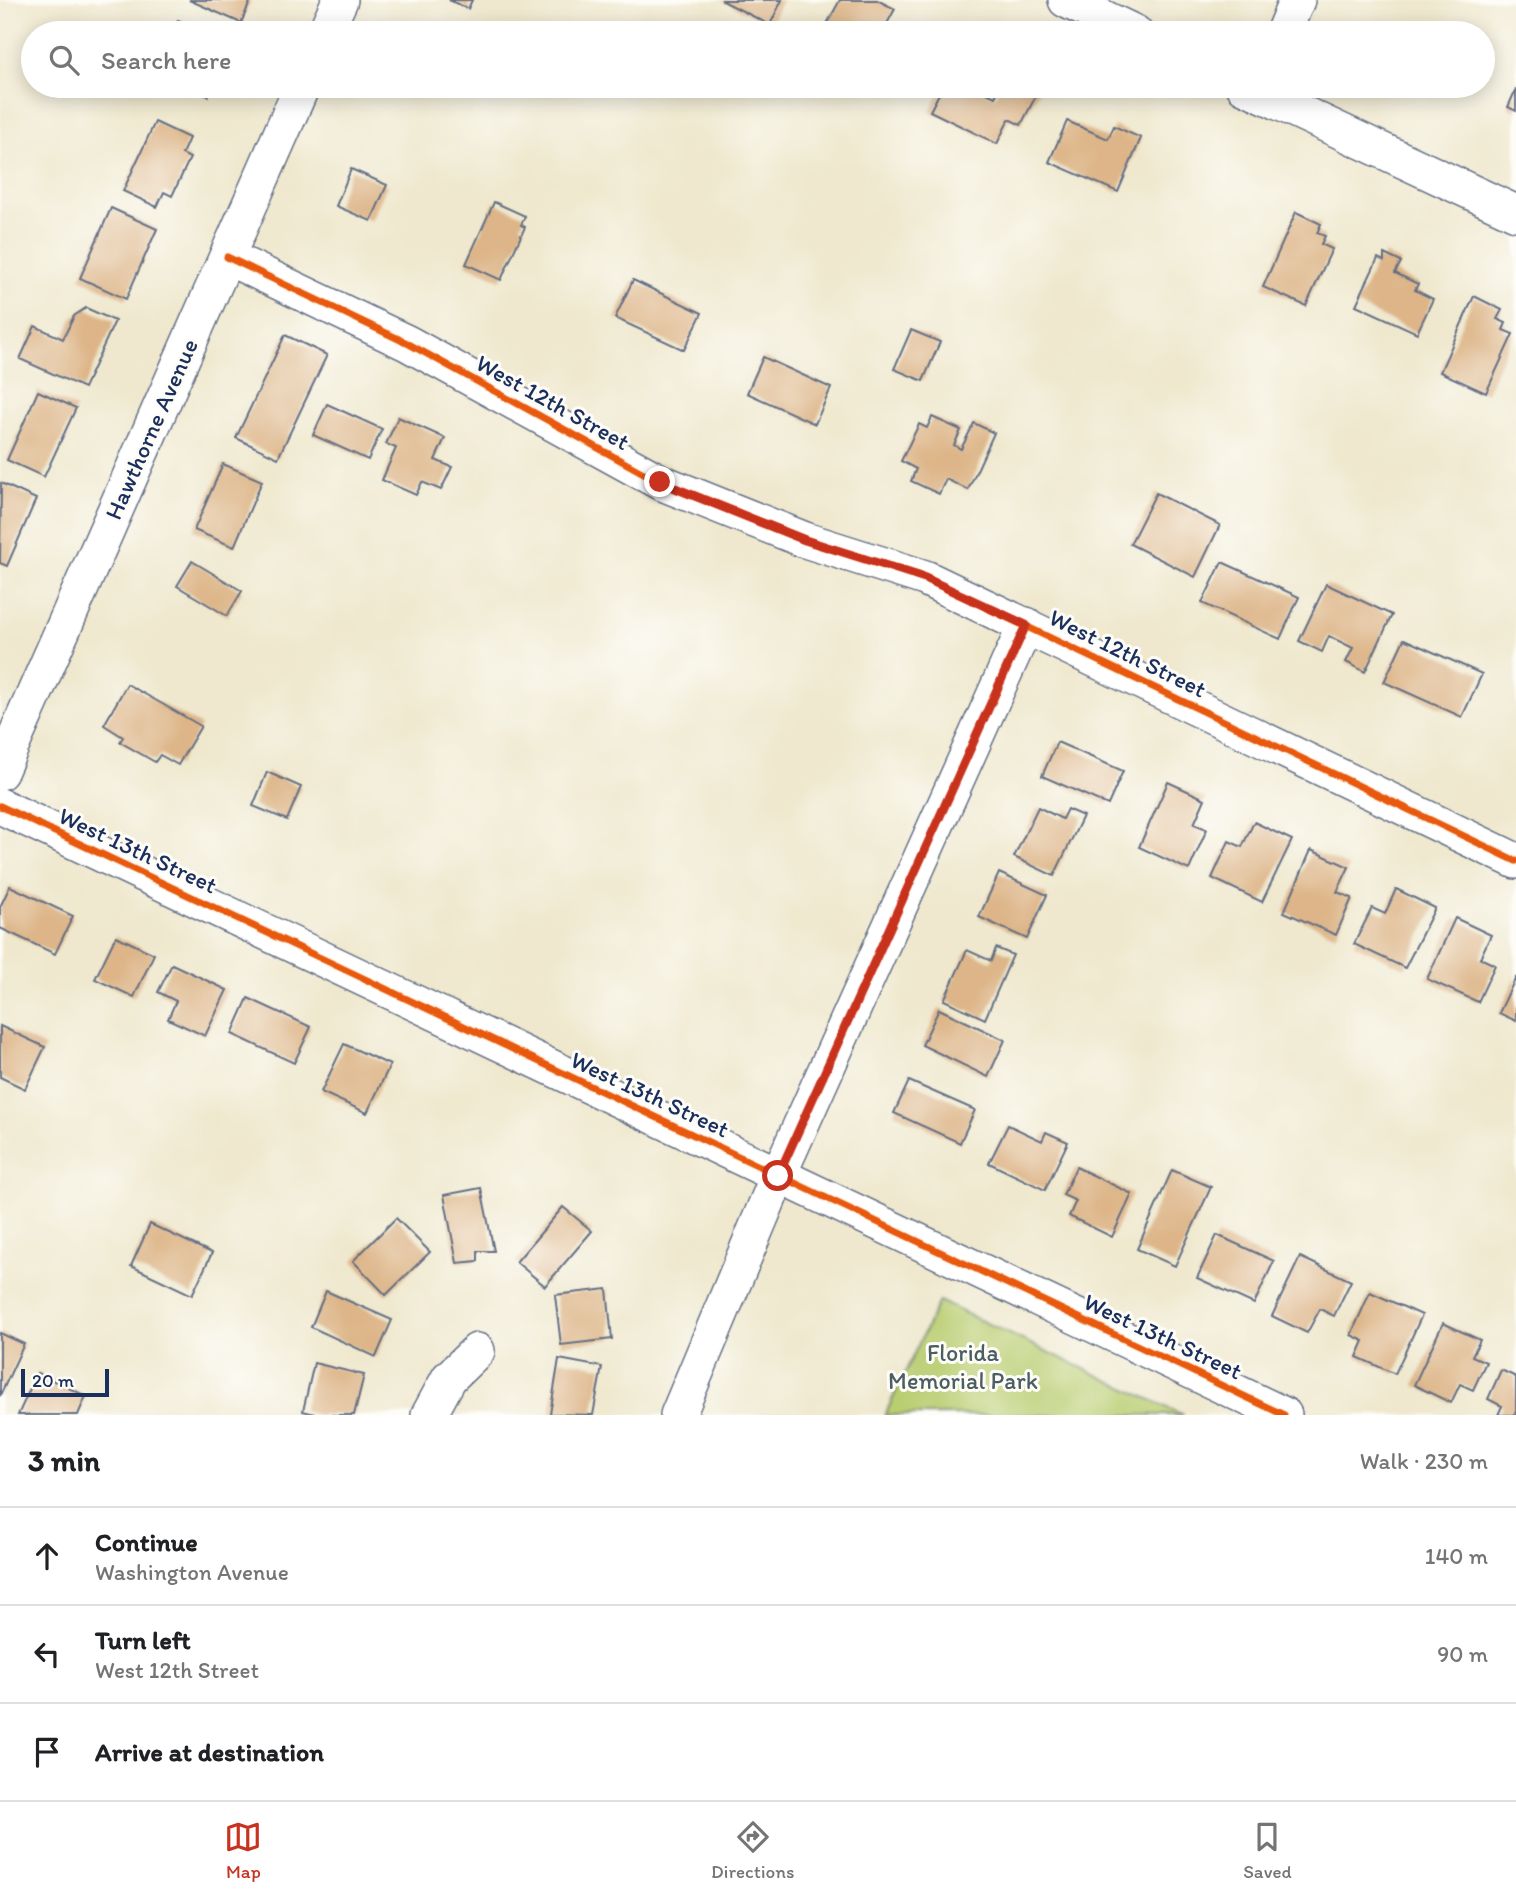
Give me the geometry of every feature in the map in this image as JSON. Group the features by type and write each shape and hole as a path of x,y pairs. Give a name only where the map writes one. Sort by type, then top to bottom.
{"street":[{"path":"330,21 340,0"},
{"path":"1066,0 1110,21"},
{"path":"1288,21 1297,0"},
{"name":"Hawthorne Avenue","path":"0,772 297,98"},
{"path":"1274,98 1516,213"},
{"name":"West 12th Street","path":"227,257 407,343 660,482 805,540 925,578 1516,861"},
{"path":"678,1415 778,1176 1026,625"},
{"name":"West 13th Street","path":"0,806 1284,1415"},
{"path":"429,1415 449,1378 477,1351"}],"green space":[{"name":"Florida Memorial Park","path":"939,1301 1183,1415 885,1415"}],"building":[{"path":"189,0 251,0 242,21"},
{"path":"449,0 472,0 468,9"},
{"path":"721,0 782,0 772,21 762,21"},
{"path":"840,0 877,0 895,9 888,21 829,21"},
{"path":"1516,89 1516,111 1508,107"},
{"path":"937,98 1035,98 1021,125 1009,119 997,144 930,111"},
{"path":"1067,121 1108,139 1114,126 1141,138 1118,192 1049,162"},
{"path":"155,122 189,138 182,154 190,158 172,196 164,192 157,207 123,191"},
{"path":"351,169 387,185 371,221 336,206"},
{"path":"494,202 525,216 521,225 525,227 501,280 466,264"},
{"path":"111,208 157,229 126,299 80,278"},
{"path":"1296,212 1321,224 1317,233 1325,236 1321,244 1332,249 1306,306 1263,287"},
{"path":"1384,254 1401,262 1395,273 1418,284 1415,290 1433,299 1417,333 1356,305 1378,258 1384,261"},
{"path":"633,280 702,313 684,350 615,318"},
{"path":"1474,296 1502,310 1497,319 1506,323 1503,330 1513,334 1486,393 1440,372"},
{"path":"86,308 115,321 84,388 20,359 35,326 63,339 74,316"},
{"path":"911,330 940,342 923,381 894,369"},
{"path":"285,335 327,355 278,458 236,438"},
{"path":"763,357 831,388 815,424 747,393"},
{"path":"38,391 76,408 44,477 7,460"},
{"path":"327,404 382,429 368,460 313,435"},
{"path":"398,417 445,438 435,460 452,467 441,490 422,482 416,495 382,480 396,448 386,444"},
{"path":"932,417 961,430 954,445 961,449 974,423 994,433 968,490 946,479 939,494 911,481 916,469 901,461 919,424 927,428"},
{"path":"223,464 262,481 234,547 194,530"},
{"path":"1,483 36,499 7,566 0,563"},
{"path":"1156,493 1220,525 1195,577 1130,544"},
{"path":"192,561 242,591 227,616 177,586"},
{"path":"1222,562 1299,597 1280,639 1202,603"},
{"path":"1326,584 1392,615 1365,672 1346,662 1353,648 1329,636 1322,652 1299,641"},
{"path":"1404,639 1482,674 1462,717 1384,682"},
{"path":"127,684 201,726 178,765 160,755 155,762 120,742 123,737 104,725"},
{"path":"1057,742 1123,771 1108,805 1042,776"},
{"path":"267,772 301,787 287,820 253,806"},
{"path":"1168,782 1205,799 1194,824 1207,829 1189,870 1139,847"},
{"path":"1038,807 1062,819 1067,809 1083,816 1054,876 1014,857"},
{"path":"1254,822 1292,840 1262,902 1212,878 1229,841 1242,847"},
{"path":"1311,850 1349,867 1337,892 1352,898 1336,935 1284,912"},
{"path":"999,873 1047,895 1027,939 979,917"},
{"path":"10,886 73,916 55,954 0,928 0,907"},
{"path":"1396,889 1435,908 1405,968 1354,944 1372,908 1385,914"},
{"path":"1455,918 1491,935 1480,958 1495,965 1478,1002 1427,979"},
{"path":"116,936 154,954 134,997 95,979"},
{"path":"996,948 1013,955 985,1019 944,1000 967,950 991,961"},
{"path":"172,964 227,990 205,1036 168,1019 176,1001 158,992"},
{"path":"1516,977 1516,1021 1499,1013"},
{"path":"248,998 311,1027 294,1063 232,1034"},
{"path":"939,1009 1005,1040 988,1077 922,1045"},
{"path":"0,1026 45,1047 25,1089 0,1077"},
{"path":"344,1044 390,1065 367,1113 321,1092"},
{"path":"909,1081 975,1110 960,1143 894,1113"},
{"path":"1008,1125 1042,1141 1046,1132 1068,1142 1045,1190 989,1163"},
{"path":"1076,1167 1132,1194 1112,1237 1069,1216 1076,1201 1063,1195"},
{"path":"1172,1170 1211,1187 1175,1266 1137,1249"},
{"path":"481,1188 494,1251 478,1251 478,1261 457,1263 444,1195"},
{"path":"563,1207 592,1231 545,1286 516,1262"},
{"path":"396,1218 430,1252 386,1295 353,1261"},
{"path":"150,1224 212,1253 192,1295 131,1266"},
{"path":"1217,1235 1274,1261 1254,1304 1197,1278"},
{"path":"1300,1257 1351,1281 1334,1316 1320,1309 1307,1333 1272,1316"},
{"path":"607,1289 612,1339 561,1345 555,1295"},
{"path":"326,1291 392,1320 376,1357 311,1327"},
{"path":"1370,1292 1422,1315 1395,1374 1357,1357 1364,1341 1351,1335"},
{"path":"1443,1323 1480,1340 1472,1356 1486,1362 1473,1390 1460,1384 1451,1403 1414,1385"},
{"path":"0,1333 24,1344 0,1396"},
{"path":"559,1359 602,1367 593,1415 550,1414"},
{"path":"314,1363 364,1375 354,1415 318,1415 303,1411"},
{"path":"1501,1370 1516,1377 1516,1415 1498,1415 1502,1406 1488,1399"},
{"path":"37,1373 86,1396 78,1415 18,1415"}],"cycle path":[{"path":"227,257 407,343 660,482 805,540 925,578 1516,861"},
{"path":"0,806 1284,1415"}],"route":[{"path":"660,482 805,540 925,578 1026,625 778,1176"}]}
